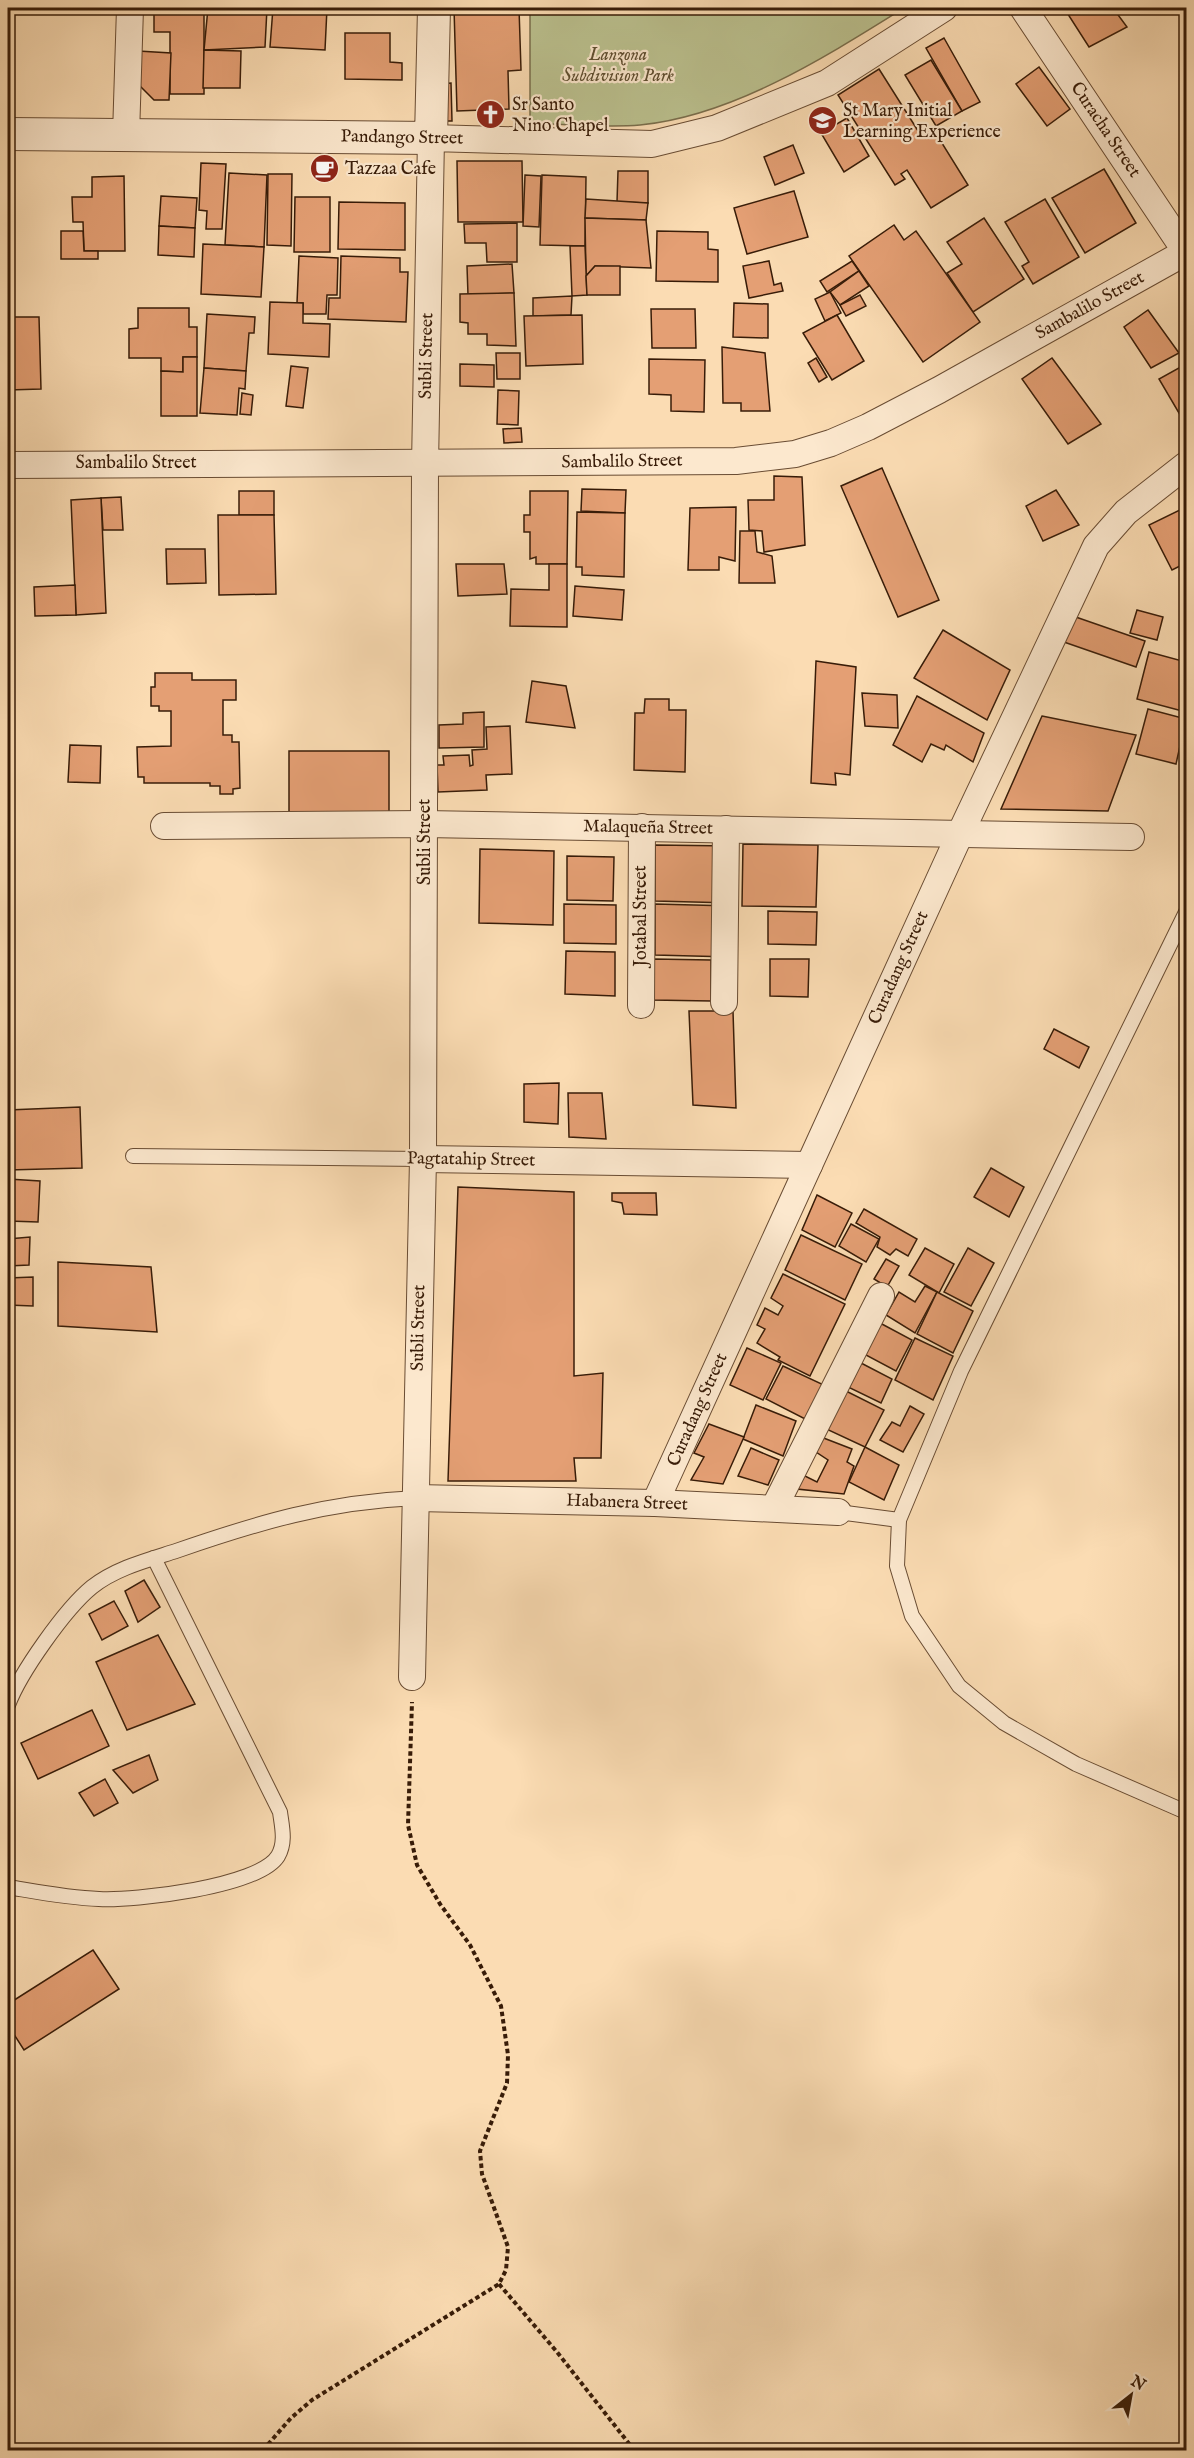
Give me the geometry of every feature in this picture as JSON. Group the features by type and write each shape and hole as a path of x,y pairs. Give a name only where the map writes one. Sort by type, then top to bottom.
{"street":[{"path":"126,135 130,8"},
{"name":"Subli Street","path":"412,1677 423,1159 425,465 434,8"},
{"name":"Pandango Street","path":"8,134 431,138 652,144 717,128 827,83 944,8"},
{"name":"Curacha Street","path":"1023,8 1186,252"},
{"name":"Sambalilo Street","path":"8,465 84,462 425,465 736,461 795,454 831,443 939,390 1186,252"},
{"name":"Curadang Street","path":"655,1503 960,834 1096,546 1126,512 1186,465"},
{"name":"Malaqueña Street","path":"164,825 425,824 1131,837"},
{"name":"Jotabal Street","path":"641,1005 642,827"},
{"path":"724,1002 726,829"},
{"name":"Pagtatahip Street","path":"423,1159 809,1165"},
{"path":"774,1508 881,1296"},
{"name":"Habanera Street","path":"416,1498 655,1503 838,1512"}],"lane":[{"path":"1186,912 962,1371 899,1520 897,1566 912,1616 959,1686 1004,1723 1076,1764 1186,1812"},
{"name":"Pagtatahip Street","path":"133,1156 423,1159"},
{"path":"8,1705 18,1682 75,1605 93,1587 117,1572 257,1524 326,1506 416,1498"},
{"path":"838,1512 899,1520"},
{"path":"8,1887 99,1899 156,1898 261,1872 277,1857 284,1839 280,1812 154,1558"}],"path":[{"path":"263,2451 291,2418 312,2400 499,2284 506,2270 508,2247 482,2174 480,2151 507,2083 508,2055 501,2006 470,1945 440,1904 417,1866 408,1825 412,1677"},
{"path":"499,2284 557,2352 634,2451"}],"green space":[{"name":"Lanzona Subdivision Park","path":"530,8 904,8 811,64 744,97 710,110 675,119 640,125 613,126 530,123"}],"building":[{"path":"154,8 204,8 204,94 170,94 170,32 154,32"},
{"path":"208,8 267,8 265,47 204,50"},
{"path":"273,8 327,8 325,50 270,47"},
{"path":"454,8 519,8 521,70 508,71 509,109 457,111"},
{"path":"1064,8 1113,8 1127,27 1089,47"},
{"path":"345,33 390,33 390,62 402,63 402,80 345,79"},
{"path":"944,38 980,102 962,111 926,48"},
{"path":"204,50 241,51 240,88 203,88"},
{"path":"138,51 171,53 169,100 154,100 137,83"},
{"path":"931,60 962,111 936,126 905,75"},
{"path":"1039,67 1070,109 1047,126 1016,84"},
{"path":"879,69 920,134 932,127 968,185 931,208 907,170 901,174 905,179 895,185 838,95"},
{"path":"451,83 452,121 439,121 437,84"},
{"path":"847,118 869,156 844,172 821,133"},
{"path":"793,145 804,173 775,185 764,157"},
{"path":"457,161 522,161 523,222 458,222"},
{"path":"201,163 226,164 222,229 206,229 207,211 199,210"},
{"path":"1104,169 1136,223 1085,253 1052,198"},
{"path":"618,171 648,171 648,203 617,202"},
{"path":"229,173 267,175 264,247 225,245"},
{"path":"268,174 292,174 291,246 267,245"},
{"path":"525,175 541,176 539,227 523,226"},
{"path":"542,175 586,177 585,246 540,245"},
{"path":"124,176 125,251 84,251 83,222 73,222 72,197 92,197 92,177"},
{"path":"794,191 808,237 747,254 734,208"},
{"path":"161,196 197,198 195,228 159,226"},
{"path":"295,197 330,197 330,252 294,252"},
{"path":"586,199 648,203 646,220 585,218"},
{"path":"1045,199 1079,257 1033,284 1022,266 1029,262 1005,222"},
{"path":"339,202 405,203 405,250 338,249"},
{"path":"585,218 646,220 651,268 595,266 586,276"},
{"path":"984,218 1024,279 973,312 947,273 962,264 947,242"},
{"path":"517,223 517,262 487,262 486,243 465,243 464,224"},
{"path":"894,225 904,240 916,231 980,322 923,362 849,256"},
{"path":"159,226 195,228 194,257 158,255"},
{"path":"61,231 83,231 84,251 98,251 98,259 61,259"},
{"path":"657,231 708,232 708,249 718,250 718,282 656,281"},
{"path":"203,244 264,247 261,297 201,294"},
{"path":"570,246 585,246 587,295 572,296"},
{"path":"299,256 338,258 337,295 327,295 326,314 303,314 303,303 297,303"},
{"path":"341,256 400,258 400,272 408,272 406,322 328,319 329,298 340,298"},
{"path":"769,261 774,285 781,283 783,291 749,298 743,266"},
{"path":"852,261 859,271 827,292 820,281"},
{"path":"512,264 514,293 468,295 467,266"},
{"path":"595,266 620,266 620,295 587,295 586,276"},
{"path":"859,271 869,286 840,305 830,292"},
{"path":"830,292 841,313 825,321 815,299"},
{"path":"514,293 516,346 487,345 487,334 468,334 468,323 460,322 460,294"},
{"path":"860,295 866,306 846,316 840,305"},
{"path":"572,296 571,315 533,316 533,298"},
{"path":"270,302 303,303 303,323 330,324 329,357 268,354"},
{"path":"734,303 768,304 768,338 733,337"},
{"path":"138,308 189,308 189,327 197,327 197,357 183,357 183,372 161,371 161,358 129,358 129,329 138,328"},
{"path":"651,309 695,309 696,348 652,348"},
{"path":"1148,310 1179,353 1151,368 1124,327"},
{"path":"207,314 255,317 254,333 249,333 246,371 204,368"},
{"path":"582,315 583,364 526,366 524,316"},
{"path":"837,315 864,361 832,380 803,333"},
{"path":"8,317 39,317 41,389 8,390"},
{"path":"722,347 765,353 770,411 741,411 741,403 723,403"},
{"path":"496,353 520,353 520,379 497,379"},
{"path":"183,357 197,357 197,416 161,416 161,371 183,372"},
{"path":"816,358 827,377 819,382 808,363"},
{"path":"1052,358 1101,424 1068,444 1022,379"},
{"path":"649,359 705,360 704,412 671,411 671,395 649,394"},
{"path":"460,364 494,365 494,387 460,386"},
{"path":"1186,364 1186,425 1159,379"},
{"path":"291,366 308,368 303,408 286,406"},
{"path":"204,368 246,371 245,389 239,388 237,415 200,413"},
{"path":"498,390 519,391 518,425 497,424"},
{"path":"242,393 253,395 251,415 240,414"},
{"path":"521,428 522,442 504,443 503,429"},
{"path":"882,468 939,600 898,617 841,486"},
{"path":"774,476 802,477 805,545 764,552 762,531 749,530 748,500 774,500"},
{"path":"582,489 626,490 625,513 581,511"},
{"path":"1056,490 1079,525 1043,541 1026,506"},
{"path":"239,491 274,491 274,515 239,515"},
{"path":"530,491 568,491 567,564 536,564 536,557 530,559 530,532 524,532 524,515 530,515"},
{"path":"121,497 123,530 103,530 101,498"},
{"path":"101,498 106,613 76,615 71,500"},
{"path":"736,507 735,561 719,557 719,570 688,570 690,508"},
{"path":"1186,507 1186,563 1172,570 1149,525"},
{"path":"577,512 625,513 624,577 582,575 582,567 576,567"},
{"path":"218,515 274,515 276,594 219,595"},
{"path":"740,531 755,531 757,552 772,556 775,583 739,583"},
{"path":"166,549 205,549 206,583 167,584"},
{"path":"456,564 504,564 507,594 458,596"},
{"path":"549,564 567,564 567,627 510,626 511,589 549,590"},
{"path":"75,585 76,615 35,616 34,587"},
{"path":"575,586 624,590 622,620 573,616"},
{"path":"1137,610 1163,617 1157,640 1130,633"},
{"path":"1070,615 1145,641 1136,667 1061,641"},
{"path":"943,630 1010,670 987,720 914,678"},
{"path":"1149,652 1186,662 1186,712 1137,699"},
{"path":"816,661 856,667 850,775 835,773 836,785 811,783"},
{"path":"155,673 192,673 192,680 236,680 236,700 223,700 223,735 232,735 232,742 239,742 240,788 233,789 233,794 220,794 220,786 210,786 210,783 144,783 144,777 138,777 137,747 171,746 171,711 159,711 159,706 151,706 151,687 155,687"},
{"path":"532,681 566,686 575,728 526,722"},
{"path":"862,693 897,695 898,728 865,726"},
{"path":"917,696 984,733 973,762 946,745 944,750 931,744 922,762 893,745"},
{"path":"645,699 669,699 669,710 686,710 685,772 634,770 635,713 644,713"},
{"path":"1148,709 1186,719 1176,764 1136,754"},
{"path":"484,712 484,747 439,748 439,725 463,724 463,713"},
{"path":"1042,716 1136,735 1108,811 1001,809"},
{"path":"510,726 512,774 486,775 487,790 438,792 437,765 444,765 443,756 469,755 470,766 473,765 472,750 487,749 486,727"},
{"path":"70,745 101,746 100,783 68,782"},
{"path":"289,751 389,751 389,816 289,816"},
{"path":"743,844 818,845 816,907 742,906"},
{"path":"655,845 733,846 732,903 655,901"},
{"path":"480,849 554,851 553,925 479,923"},
{"path":"567,856 614,857 613,901 567,900"},
{"path":"564,904 616,905 616,944 564,943"},
{"path":"655,904 732,906 731,957 655,955"},
{"path":"768,911 817,912 816,945 768,944"},
{"path":"566,951 615,952 615,996 565,994"},
{"path":"653,959 711,960 711,1001 652,1000"},
{"path":"770,959 809,959 808,997 770,996"},
{"path":"689,1011 733,1011 736,1108 693,1105"},
{"path":"1054,1029 1089,1047 1079,1068 1044,1049"},
{"path":"559,1083 558,1124 524,1122 524,1084"},
{"path":"568,1093 602,1093 606,1139 569,1137"},
{"path":"80,1107 82,1168 8,1170 8,1110"},
{"path":"991,1168 1024,1187 1009,1217 974,1197"},
{"path":"8,1179 40,1181 38,1222 8,1221"},
{"path":"458,1187 574,1192 574,1376 603,1373 601,1458 574,1458 576,1481 448,1481"},
{"path":"612,1193 656,1193 657,1215 624,1214 622,1203 612,1201"},
{"path":"817,1195 852,1213 835,1247 802,1230"},
{"path":"864,1209 917,1239 908,1256 896,1249 890,1255 877,1247 880,1237 856,1223"},
{"path":"851,1224 879,1239 866,1262 839,1246"},
{"path":"801,1235 862,1264 845,1300 785,1270"},
{"path":"30,1237 29,1265 8,1266 8,1239"},
{"path":"925,1248 954,1264 939,1293 909,1275"},
{"path":"968,1248 994,1263 971,1306 944,1292"},
{"path":"886,1259 899,1266 887,1287 874,1279"},
{"path":"58,1262 151,1267 157,1332 58,1326"},
{"path":"783,1274 845,1304 810,1376 778,1360 780,1357 757,1343 765,1329 757,1325 765,1308 778,1315 783,1306 771,1298"},
{"path":"33,1277 33,1306 8,1305 8,1278"},
{"path":"925,1286 937,1292 915,1333 886,1315 899,1292 915,1302"},
{"path":"937,1292 973,1311 953,1353 917,1334"},
{"path":"880,1323 912,1340 896,1371 864,1354"},
{"path":"915,1338 953,1356 933,1400 895,1380"},
{"path":"747,1348 781,1363 763,1400 730,1385"},
{"path":"861,1363 892,1379 881,1403 848,1387"},
{"path":"783,1366 826,1386 809,1421 766,1399"},
{"path":"842,1389 884,1410 865,1447 822,1427"},
{"path":"756,1405 796,1421 783,1456 743,1439"},
{"path":"910,1406 924,1414 903,1452 880,1440 892,1422 900,1426"},
{"path":"709,1424 744,1437 723,1484 691,1480 704,1457 694,1453"},
{"path":"821,1437 852,1449 847,1462 854,1466 844,1494 797,1489 803,1475 817,1482 828,1460 813,1450"},
{"path":"865,1447 899,1465 884,1500 849,1482"},
{"path":"751,1448 779,1460 768,1485 738,1476"},
{"path":"144,1580 160,1607 138,1622 125,1591"},
{"path":"114,1601 128,1626 102,1640 89,1614"},
{"path":"158,1635 195,1704 127,1730 96,1662"},
{"path":"92,1710 109,1746 38,1779 21,1743"},
{"path":"149,1755 158,1780 133,1793 113,1770"},
{"path":"105,1779 118,1803 94,1816 79,1793"},
{"path":"93,1950 119,1989 24,2050 8,2025 8,2004"}],"place":[{"name":"Sr Santo Nino Chapel","path":"491,115"},
{"name":"St Mary Initial Learning Experience","path":"822,121"},
{"name":"Tazzaa Cafe","path":"324,169"}]}
